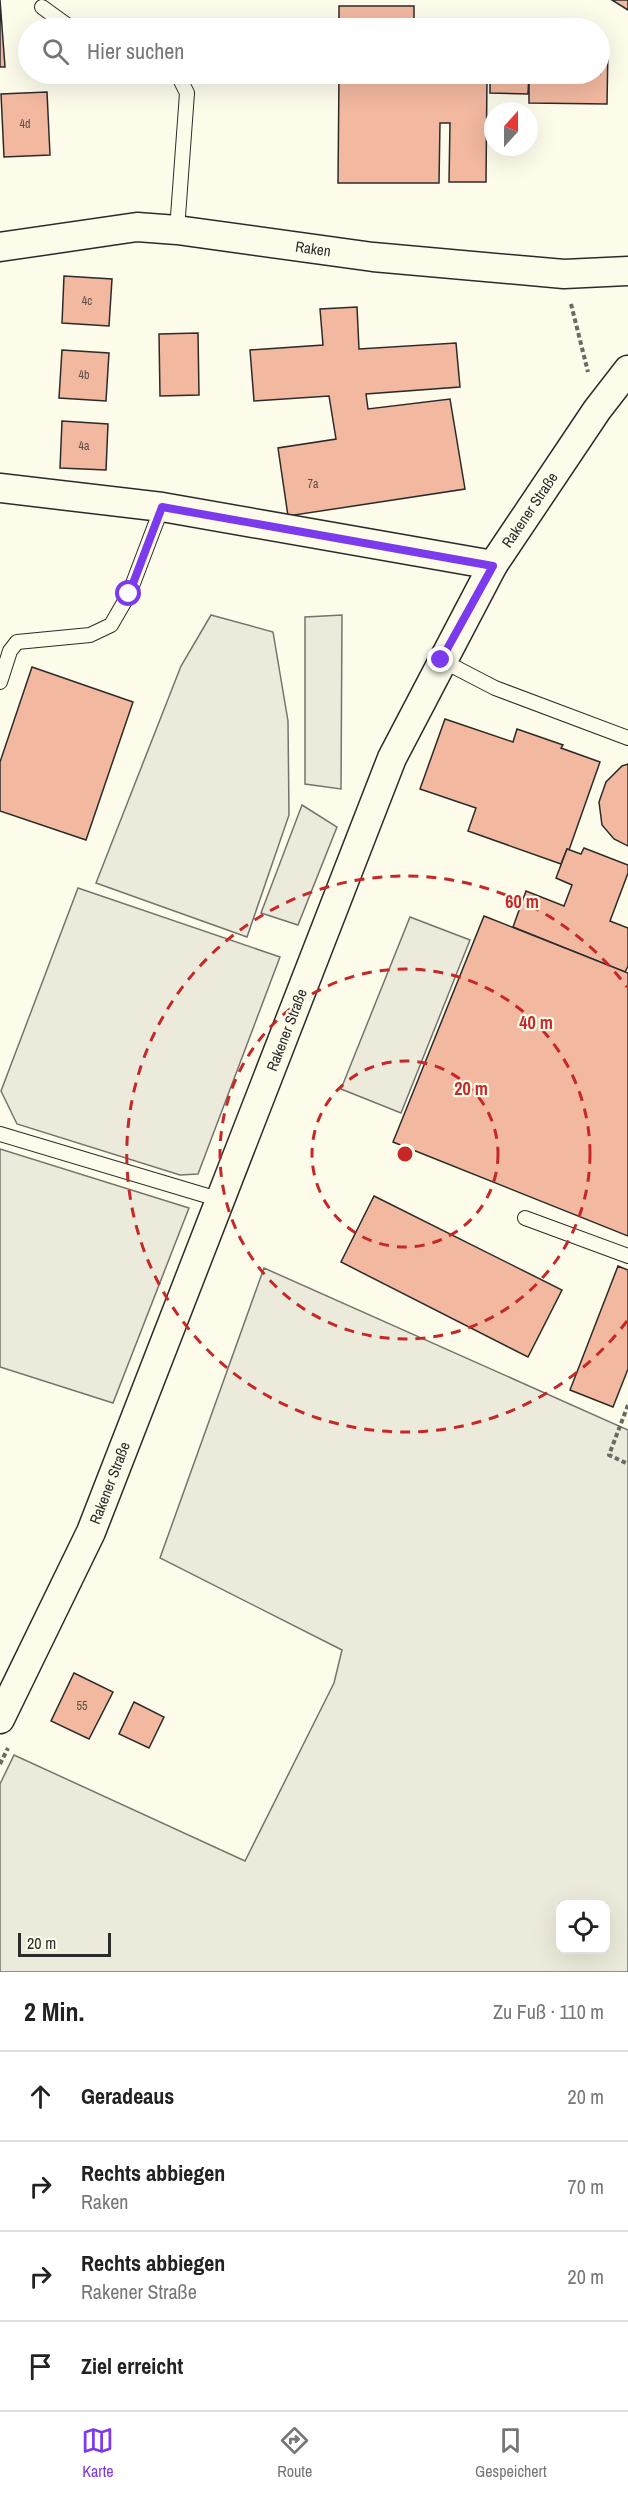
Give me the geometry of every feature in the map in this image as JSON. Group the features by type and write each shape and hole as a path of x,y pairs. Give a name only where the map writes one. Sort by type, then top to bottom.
{"street":[{"name":"Raken","path":"0,247 137,227 177,230 373,257 564,274 628,271"},
{"name":"Rakener Straße","path":"0,1719 91,1532 392,758 441,660 493,566 597,410 628,370"},
{"path":"0,488 162,507 493,566"}],"lane":[{"path":"42,7 57,18"},
{"path":"177,230 187,93 183,84"},
{"path":"0,681 10,651 17,642 90,635 111,625 129,594 162,507"},
{"path":"441,660 495,688 628,738"},
{"path":"0,1134 221,1200"},
{"path":"525,1218 628,1256"}],"path":[{"path":"564,274 597,410"},
{"path":"628,1406 609,1455 628,1464"}],"shaded area":[{"path":"211,615 273,632 288,721 289,815 247,937 96,883 181,666"},
{"path":"342,615 341,789 305,784 305,617"},
{"path":"302,805 337,827 298,925 261,913"},
{"path":"78,888 280,957 198,1174 180,1175 17,1124 1,1091"},
{"path":"410,917 470,940 401,1113 341,1089"},
{"path":"0,1149 189,1208 113,1403 0,1367"},
{"path":"264,1268 628,1430 628,1972 0,1972 0,1784 14,1755 245,1861 334,1683 342,1650 160,1558"}],"building":[{"path":"0,0 5,67 0,67"},
{"path":"612,0 628,0 628,10"},
{"path":"339,6 414,6 414,18 339,18"},
{"path":"339,84 487,84 487,102 484,102 486,182 449,182 450,123 440,123 439,183 338,183"},
{"path":"490,84 528,84 528,94 490,93"},
{"path":"529,84 607,84 607,104 529,102"},
{"path":"47,92 50,155 4,157 1,94"},
{"path":"64,276 112,279 109,326 62,323"},
{"path":"357,307 359,349 456,343 460,387 366,394 368,409 450,399 465,489 288,516 278,448 336,439 329,396 254,401 250,350 323,345 320,309"},
{"path":"198,333 199,395 160,396 159,334"},
{"path":"62,350 109,353 106,401 59,398"},
{"path":"62,421 108,424 106,470 60,468"},
{"path":"32,667 133,702 86,840 0,811 0,762"},
{"path":"445,719 513,742 517,729 563,745 561,748 600,762 569,850 567,849 561,864 468,831 476,808 420,789"},
{"path":"628,764 628,846 614,839 602,825 599,802 606,782 622,766"},
{"path":"584,848 628,865 628,873 610,921 628,928 628,966 625,972 513,927 526,891 564,906 572,885 556,878 567,849 581,854"},
{"path":"484,916 628,973 628,1236 393,1142"},
{"path":"374,1196 562,1290 528,1357 341,1262"},
{"path":"618,1266 628,1270 628,1369 613,1407 570,1390"},
{"path":"74,1673 113,1692 89,1739 51,1721"},
{"path":"134,1702 164,1717 149,1748 119,1734"}],"route":[{"path":"129,594 162,507 493,566 441,660"}]}
